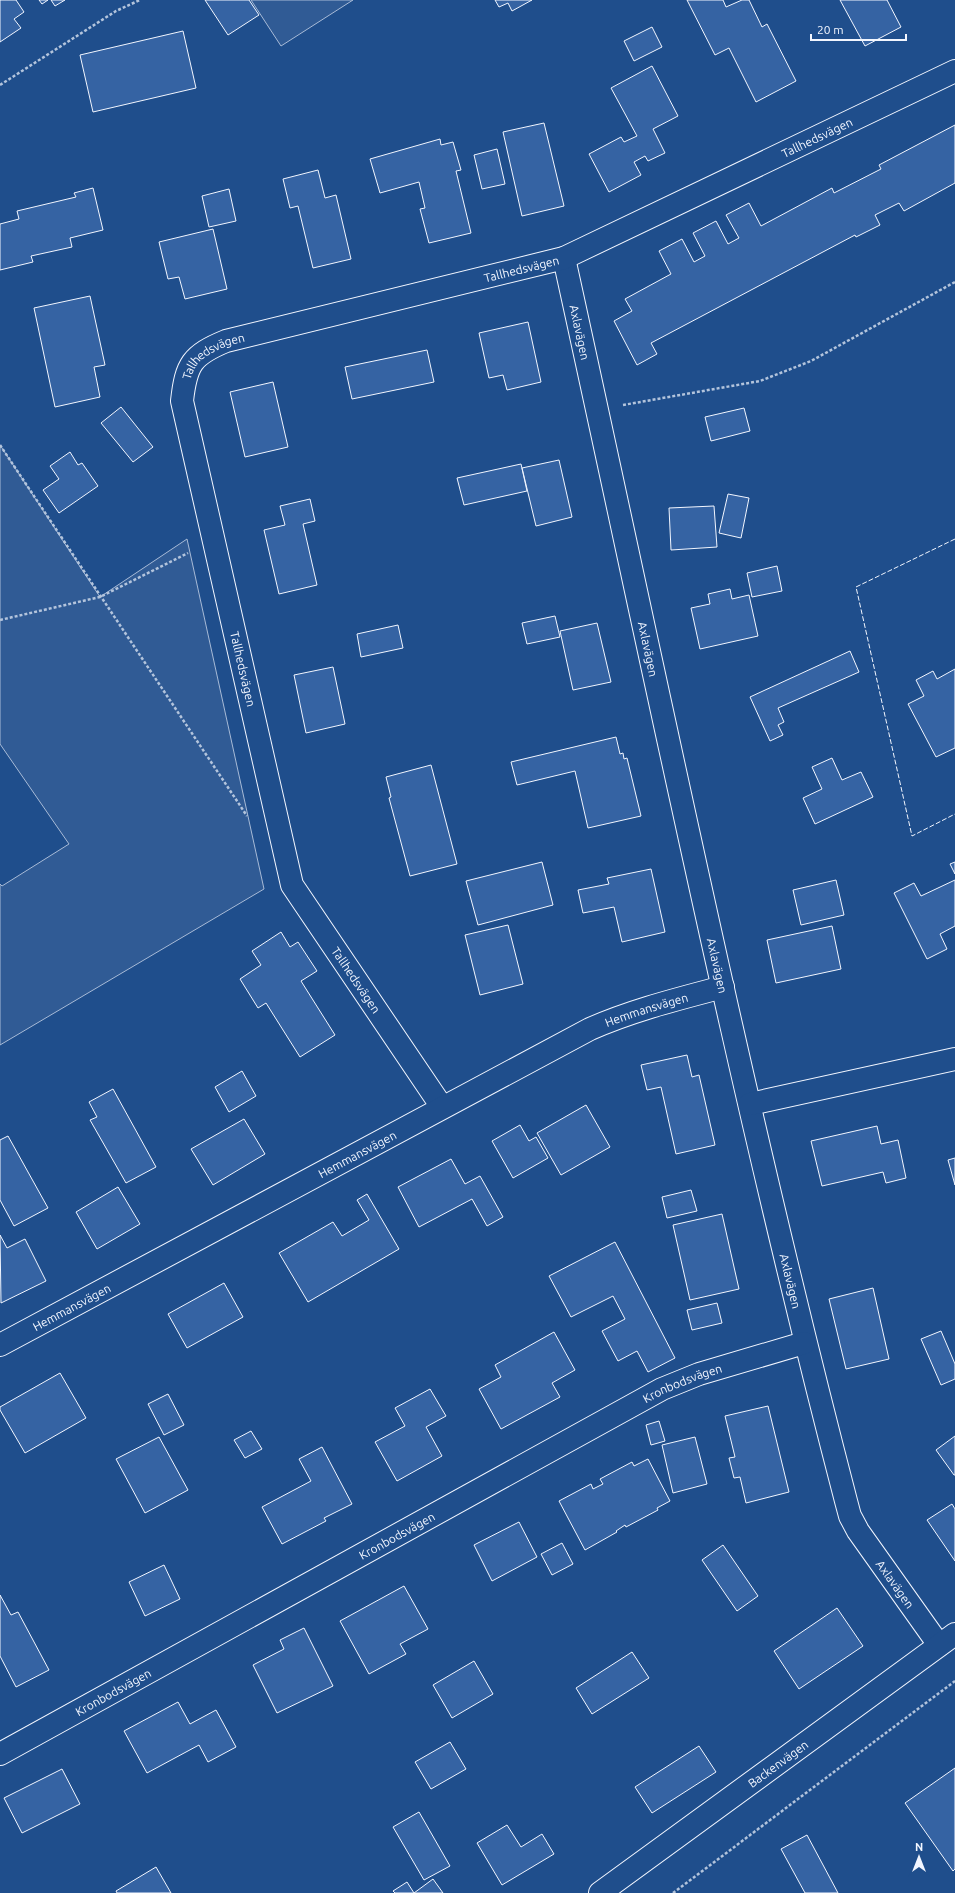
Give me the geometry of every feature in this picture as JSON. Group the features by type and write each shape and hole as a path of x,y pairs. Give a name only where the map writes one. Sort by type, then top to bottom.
{"street":[{"name":"Tallhedsvägen","path":"442,1107 292,885 182,401 184,381 190,364 204,350 226,341 564,258 955,72"},
{"name":"Axlavägen","path":"564,258 723,987 804,1343 850,1516 858,1531 947,1639"},
{"name":"Hemmansvägen","path":"0,1344 590,1029 614,1018 723,987"},
{"path":"750,1104 955,1059"},
{"name":"Kronbodsvägen","path":"0,1754 662,1389 699,1374 804,1343"},
{"name":"Backenvägen","path":"600,1893 947,1639"}],"path":[{"path":"0,85 116,11 140,0"},
{"path":"597,409 760,380 811,361 955,282"},
{"path":"0,446 249,819"},
{"path":"0,620 100,597 214,541"},
{"path":"673,1893 955,1681"}],"shaded area":[{"path":"251,0 353,0 281,46"},
{"path":"0,445 100,597 187,539 264,889 0,1045 0,884 2,886 69,844 0,744"}],"building":[{"path":"0,0 16,0 24,12 14,19 21,28 0,42"},
{"path":"39,0 48,0 42,4"},
{"path":"51,0 65,0 55,6"},
{"path":"205,0 249,0 259,15 228,35"},
{"path":"495,0 532,0 512,11 508,3 499,7"},
{"path":"687,0 723,0 726,7 742,0 749,0 762,27 767,24 796,81 756,102 729,48 715,55"},
{"path":"840,0 887,0 901,27 865,46"},
{"path":"652,27 662,47 634,61 624,41"},
{"path":"183,31 196,88 93,112 80,55"},
{"path":"652,66 678,116 653,129 665,153 648,161 645,156 634,162 641,175 609,192 589,154 621,137 624,142 637,136 611,88"},
{"path":"544,123 564,206 522,216 503,132"},
{"path":"955,125 955,183 904,211 899,203 875,215 880,225 856,237 855,235 651,343 657,354 637,365 614,321 632,311 625,299 671,274 659,251 682,239 694,262 705,256 693,233 716,221 728,244 739,238 726,215 749,203 761,226 832,188 834,193 881,169 879,165"},
{"path":"440,139 441,145 453,142 461,170 456,171 471,233 429,243 420,209 425,208 419,182 380,193 370,159"},
{"path":"497,149 505,184 482,189 474,155"},
{"path":"318,170 325,198 336,195 351,259 313,268 298,206 290,208 283,179"},
{"path":"93,188 103,230 70,238 72,247 31,256 33,262 0,270 0,224 19,219 17,211 76,197 74,193"},
{"path":"229,189 236,221 209,227 202,196"},
{"path":"213,229 227,289 185,299 179,277 168,279 159,242"},
{"path":"90,296 105,365 94,367 100,397 55,407 34,308"},
{"path":"528,322 541,382 507,390 503,375 489,378 479,333"},
{"path":"427,350 434,382 352,399 345,367"},
{"path":"273,382 288,447 245,457 230,392"},
{"path":"121,407 153,447 133,462 101,423"},
{"path":"744,408 750,431 711,441 705,417"},
{"path":"70,452 78,465 82,463 98,486 59,513 43,490 59,479 50,466"},
{"path":"559,460 572,517 536,526 522,468"},
{"path":"521,464 527,491 464,505 457,478"},
{"path":"728,494 749,498 741,538 719,533"},
{"path":"310,499 315,521 303,524 317,585 279,594 264,530 285,525 280,506"},
{"path":"714,506 717,547 671,550 669,508"},
{"path":"777,566 782,591 752,597 747,573"},
{"path":"730,589 732,599 749,595 758,636 700,649 691,608 710,604 708,594"},
{"path":"555,616 560,637 527,644 522,623"},
{"path":"597,623 611,682 573,690 560,631"},
{"path":"398,625 403,648 361,657 357,634"},
{"path":"850,651 859,672 778,708 784,722 778,725 783,735 770,741 750,697"},
{"path":"333,667 345,724 306,733 294,675"},
{"path":"955,669 955,748 936,757 908,704 924,696 916,680 933,671 937,679"},
{"path":"616,737 620,754 623,753 624,759 627,758 641,816 588,828 575,771 517,785 511,762"},
{"path":"832,758 842,780 861,772 873,797 815,824 803,798 822,789 812,767"},
{"path":"431,765 457,864 410,876 389,798 391,797 386,777"},
{"path":"542,862 553,905 478,925 466,881"},
{"path":"955,862 955,874 950,864"},
{"path":"651,869 665,932 622,942 614,907 583,913 578,890 609,884 607,878"},
{"path":"836,880 844,915 801,925 793,890"},
{"path":"955,880 955,926 940,934 947,949 927,959 894,893 914,883 921,896"},
{"path":"508,925 523,984 480,995 465,935"},
{"path":"832,926 841,969 776,983 767,940"},
{"path":"281,932 290,947 298,942 317,971 301,981 335,1035 300,1057 266,1003 258,1008 240,979 261,965 252,951"},
{"path":"687,1055 692,1077 699,1075 715,1145 676,1154 661,1087 647,1090 641,1065"},
{"path":"242,1071 256,1096 229,1112 215,1087"},
{"path":"113,1089 156,1167 126,1183 90,1120 97,1117 89,1102"},
{"path":"586,1105 610,1147 561,1175 537,1133"},
{"path":"244,1119 265,1154 213,1185 191,1149"},
{"path":"520,1125 529,1141 536,1137 548,1158 513,1178 492,1141"},
{"path":"877,1126 881,1144 898,1140 906,1178 886,1183 883,1172 822,1186 811,1141"},
{"path":"8,1136 48,1208 14,1226 0,1200 0,1140"},
{"path":"955,1158 955,1185 948,1160"},
{"path":"451,1159 465,1184 480,1176 503,1217 487,1226 472,1199 419,1227 398,1187"},
{"path":"118,1187 140,1224 97,1249 76,1212"},
{"path":"691,1190 697,1211 667,1218 662,1197"},
{"path":"367,1194 399,1249 308,1302 279,1253 333,1222 342,1236 369,1220 357,1200"},
{"path":"722,1214 739,1289 690,1300 673,1225"},
{"path":"0,1235 7,1248 25,1239 46,1281 1,1303"},
{"path":"615,1242 675,1358 648,1372 637,1351 618,1361 602,1331 625,1319 613,1296 571,1317 549,1276"},
{"path":"224,1283 243,1317 187,1348 168,1314"},
{"path":"873,1288 889,1359 846,1369 829,1299"},
{"path":"717,1303 722,1323 692,1330 687,1310"},
{"path":"941,1331 955,1364 955,1379 941,1385 921,1339"},
{"path":"554,1332 575,1370 552,1383 560,1397 501,1429 479,1389 501,1377 495,1365"},
{"path":"60,1373 86,1418 25,1453 0,1410 0,1407"},
{"path":"430,1389 446,1416 426,1427 442,1456 397,1481 375,1442 405,1426 395,1408"},
{"path":"168,1394 184,1425 164,1435 148,1404"},
{"path":"768,1406 789,1492 746,1503 740,1477 734,1478 729,1458 735,1457 725,1416"},
{"path":"659,1421 665,1441 651,1445 646,1425"},
{"path":"251,1431 262,1449 245,1458 234,1440"},
{"path":"955,1436 955,1475 954,1475 936,1450"},
{"path":"159,1437 188,1490 145,1513 116,1459"},
{"path":"695,1437 707,1484 673,1493 662,1445"},
{"path":"322,1447 352,1504 324,1518 326,1521 282,1544 262,1507 311,1481 299,1459"},
{"path":"648,1459 670,1501 657,1508 658,1510 626,1527 625,1525 616,1531 617,1532 585,1550 559,1501 591,1484 593,1489 603,1484 600,1479 632,1462 634,1466"},
{"path":"952,1504 955,1509 955,1561 927,1520"},
{"path":"519,1522 537,1557 492,1581 474,1545"},
{"path":"562,1543 573,1564 552,1575 541,1554"},
{"path":"723,1545 758,1596 737,1611 702,1560"},
{"path":"164,1565 180,1599 145,1616 129,1582"},
{"path":"404,1586 428,1629 400,1644 406,1654 369,1674 340,1621"},
{"path":"0,1595 11,1615 18,1612 49,1670 16,1687 0,1656"},
{"path":"837,1608 863,1646 799,1689 774,1651"},
{"path":"304,1628 333,1686 277,1713 253,1665 284,1649 280,1640"},
{"path":"632,1652 649,1678 592,1714 576,1688"},
{"path":"474,1661 493,1694 452,1718 433,1685"},
{"path":"178,1702 190,1724 216,1710 236,1747 208,1762 199,1745 147,1773 124,1731"},
{"path":"450,1742 466,1769 431,1789 415,1762"},
{"path":"699,1746 716,1772 652,1813 635,1787"},
{"path":"955,1768 955,1869 953,1871 905,1803"},
{"path":"62,1769 80,1804 22,1833 4,1798"},
{"path":"419,1812 450,1866 424,1880 393,1827"},
{"path":"507,1825 521,1847 542,1834 554,1854 502,1885 477,1843"},
{"path":"807,1835 838,1893 805,1893 781,1849"},
{"path":"156,1867 171,1893 117,1893 116,1891"},
{"path":"433,1879 443,1893 414,1893"},
{"path":"407,1882 414,1893 395,1893 393,1891"}],"fence":[{"path":"955,539 856,587 912,836 955,814"}]}
